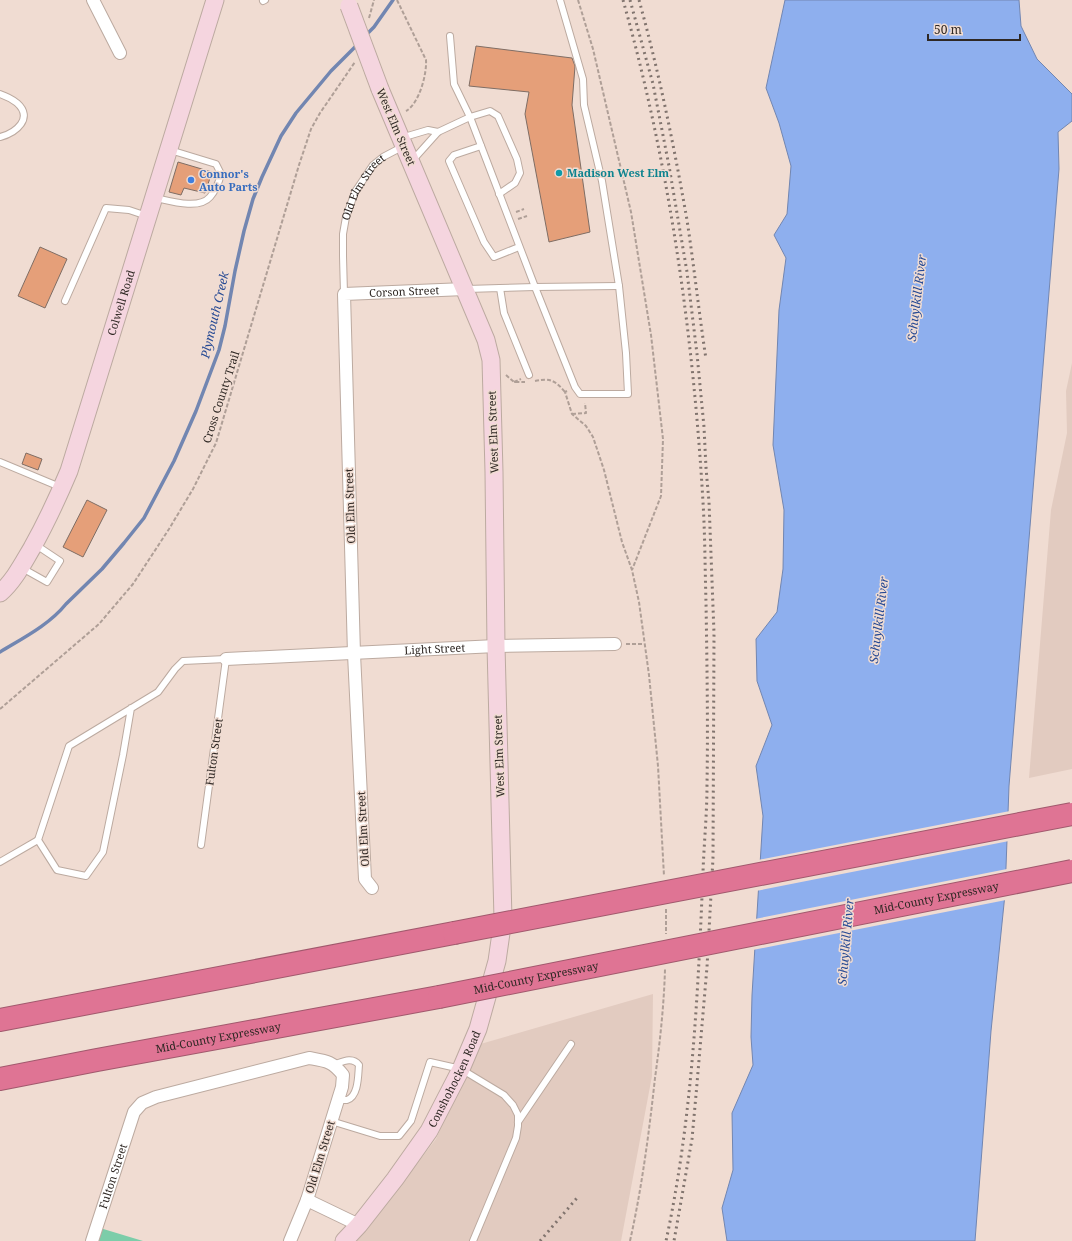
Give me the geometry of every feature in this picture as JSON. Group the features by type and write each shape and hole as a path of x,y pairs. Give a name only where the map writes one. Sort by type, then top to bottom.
{"highway":[{"path":"0,1020 1072,814"},
{"name":"Mid-County Expressway","path":"0,1079 439,997 1072,871"}],"main road":[{"name":"Colwell Road","path":"0,593 5,589 21,567 56,502 69,471 215,0"},
{"name":"West Elm Street","path":"348,3 380,89 486,340 491,360 502,891"},
{"name":"Conshohocken Road","path":"344,1241 359,1225 395,1179 428,1132 461,1069 478,1029 497,961 503,919 502,891"}],"street":[{"path":"93,0 120,53"},
{"name":"Corson Street","path":"344,294 465,289"},
{"name":"Old Elm Street","path":"344,294 354,654 365,879 372,888"},
{"name":"Light Street","path":"226,659 496,646 615,644"},
{"name":"Fulton Street","path":"92,1241 134,1112 142,1103 156,1097 309,1058 324,1061 332,1065"},
{"name":"Old Elm Street","path":"290,1241 307,1200 342,1087 343,1075 336,1066 332,1065"},
{"name":"Old Elm Street","path":"307,1200 359,1225"}],"lane":[{"path":"450,36 454,84 470,117 519,247 575,387 580,394 628,394 626,353 619,286 602,181 584,105 583,79 560,0"},
{"path":"0,94 10,98 18,104 24,117 22,123 14,131 7,135 0,136"},
{"path":"411,162 438,132 470,117 490,111 498,116 517,158 520,172 515,182 499,194"},
{"name":"Old Elm Street","path":"344,294 343,234 346,217 355,192 373,165 402,142 428,130 438,132"},
{"path":"481,146 454,155 449,161 484,242 494,257 519,247"},
{"path":"154,197 168,201 200,203 210,198 218,184 221,174 216,164 169,149"},
{"path":"65,301 106,208 129,210 148,216"},
{"path":"465,289 619,286"},
{"path":"500,288 504,313 529,375"},
{"path":"0,462 62,487"},
{"path":"21,567 47,582 60,561 34,544"},
{"path":"0,862 38,840 69,746 158,692 175,669 183,661 226,659"},
{"name":"Fulton Street","path":"201,845 226,659"},
{"path":"38,840 57,870 86,876 103,852 131,708"},
{"path":"518,1122 571,1044"},
{"path":"332,1065 351,1060 357,1062 359,1065 356,1089 353,1096 348,1099 338,1100"},
{"path":"331,1121 380,1136 399,1136 411,1121 430,1062 461,1069 504,1095 513,1105 518,1115 516,1138 473,1241"}],"path":[{"path":"397,0 426,60 421,89 410,109 406,111"},
{"path":"529,375 535,381 546,379 555,382 565,392 572,414 586,426 593,437 604,470 622,542 632,570 660,496 662,439 651,335 631,212 593,49 578,0"},
{"name":"Cross County Trail","path":"0,710 99,624 133,584 193,489 216,443 299,165 312,129 320,113 358,58"},
{"path":"504,374 514,382 528,382"},
{"path":"565,392 575,387"},
{"path":"572,414 586,413 585,394"},
{"path":"615,644 644,644"}],"shaded area":[{"path":"1072,363 1072,769 1029,778 1051,510 1067,433 1066,391"},
{"path":"653,994 652,1076 621,1241 354,1241 375,1218 436,1139 477,1045"}],"green space":[{"path":"100,1228 143,1241 96,1241"}],"water":[{"name":"Schuylkill River","path":"785,0 1019,0 1021,26 1037,59 1072,94 1072,121 1058,132 1059,169 1009,786 1005,894 991,1031 975,1241 727,1241 722,1208 733,1170 732,1113 753,1065 751,1037 752,995 763,816 756,766 772,725 757,681 756,639 777,612 783,569 784,510 773,445 779,310 786,258 774,235 787,214 791,166 779,123 766,88"}],"pier":[{"path":"1010,811 1009,841 756,891 758,860"},
{"path":"1007,869 1006,900 753,950 755,919"}],"building":[{"name":"Madison West Elm","path":"476,46 572,58 575,66 572,105 590,232 549,242 525,114 529,92 469,86"},
{"name":"Connor's Auto Parts","path":"178,162 212,172 205,193 184,188 181,195 169,192"},
{"path":"40,247 67,259 45,308 18,296"},
{"path":"26,453 42,459 38,470 22,464"},
{"path":"87,500 107,510 83,557 63,547"}],"waterway":[{"name":"Plymouth Creek","path":"366,35 374,27 393,0"},
{"name":"Plymouth Creek","path":"0,652 35,631 59,612 102,569 144,518 174,461 196,411 219,350 244,231 253,199 262,177 281,136 296,113 331,71 358,44"}],"railway":[{"path":"623,0 654,123 676,248 693,375 699,438 704,527 707,796 699,965 688,1104 675,1195 666,1241"},
{"path":"630,0 653,84 687,272 704,427 709,502 714,633 713,858 707,967 692,1139 674,1241"},
{"path":"639,0 660,82 682,192 690,237 706,359"},
{"path":"540,1241 577,1198"}],"place":[{"name":"Madison West Elm","path":"559,173"},
{"name":"Connor's Auto Parts","path":"191,180"}]}
